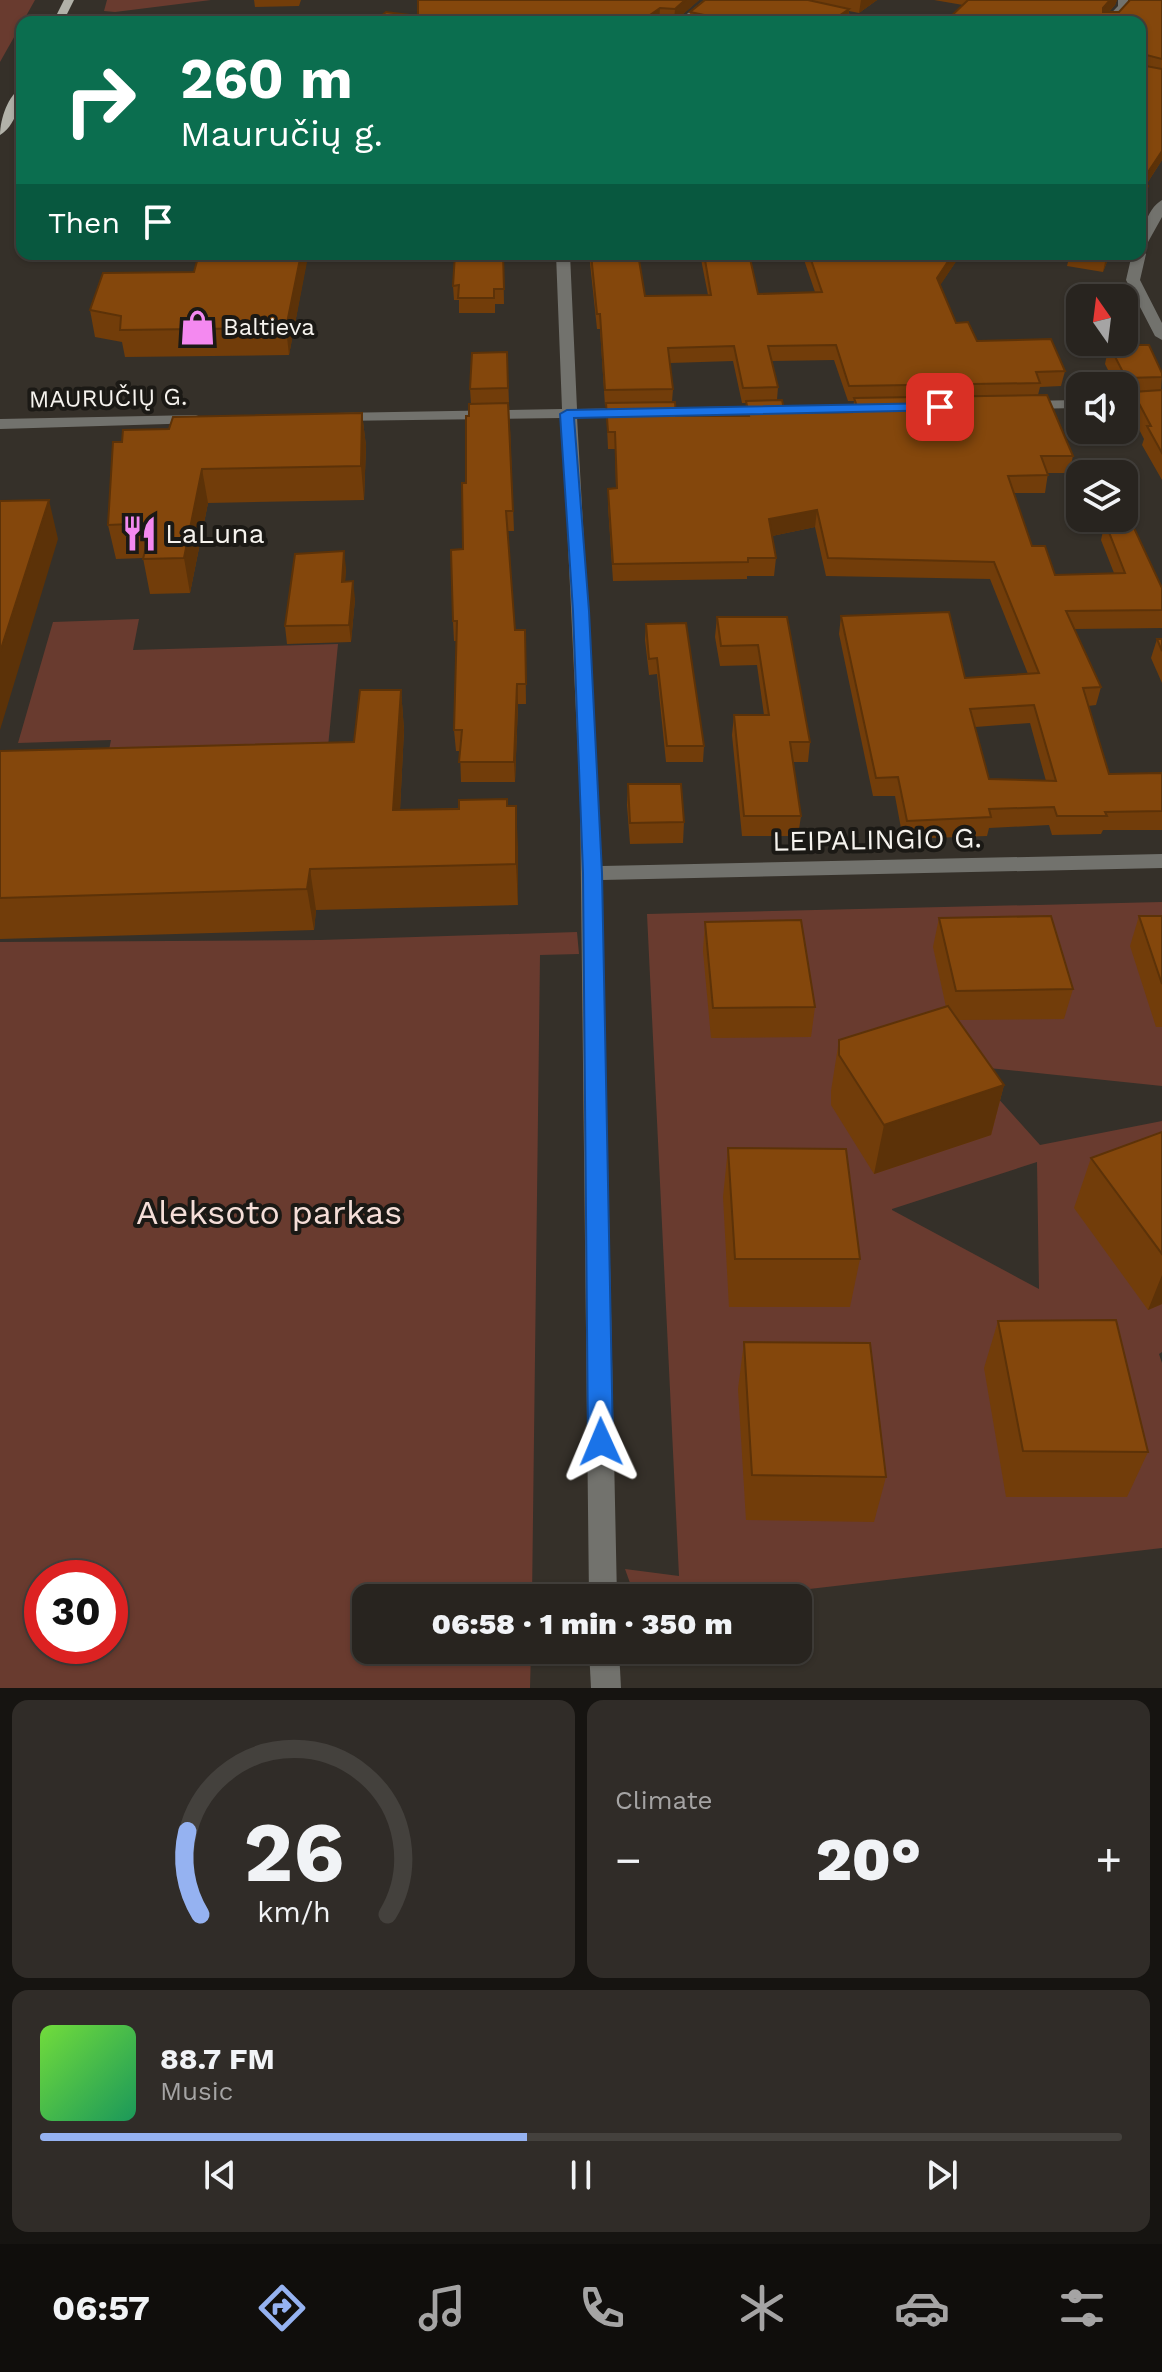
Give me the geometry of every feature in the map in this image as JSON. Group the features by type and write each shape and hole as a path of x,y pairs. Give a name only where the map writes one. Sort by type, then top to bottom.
{"main road":[{"path":"0,132 16,101"}],"street":[{"path":"690,16 710,0"},
{"path":"769,0 851,16"},
{"path":"1146,235 1162,204"},
{"path":"563,260 567,414 581,611 592,873 603,1584"},
{"path":"1137,260 1133,280 1162,336"},
{"path":"1138,403 1162,403"},
{"path":"1003,406 1066,404"},
{"path":"321,418 894,408"},
{"name":"MAURUČIŲ G.","path":"0,424 213,420"},
{"name":"LEIPALINGIO G.","path":"592,873 1162,861"},
{"path":"605,1664 606,1688"}],"green space":[{"path":"0,0 35,0 26,16 16,16 16,34 0,62"},
{"path":"107,0 211,0 115,12 104,11"},
{"path":"139,619 133,650 338,644 325,778 102,785 111,740 18,743 53,622"},
{"path":"1162,902 1162,1086 969,1066 1040,1145 1162,1121 1162,1352 1159,1354 1162,1363 1162,1548 812,1589 812,1584 630,1584 625,1569 679,1576 647,914","holes":["1037,1162 1039,1289 892,1210"]},
{"name":"Aleksoto parkas","path":"577,932 579,954 540,955 532,1584 352,1584 352,1664 531,1664 530,1688 0,1688 0,942 320,940"}],"building":[{"path":"418,0 685,0 675,9 660,8 649,16 418,16"},
{"path":"705,0 808,0 849,9 839,16 709,16 690,12"},
{"path":"968,0 1110,0 1103,12 1119,12 1130,0 1162,0 1162,59 1146,55 1146,16 951,16"},
{"path":"386,12 418,16 381,16"},
{"path":"1146,66 1162,69 1162,151 1146,175"},
{"path":"197,260 300,260 286,328 120,330 121,316 90,310 103,273 194,272"},
{"path":"455,260 503,260 504,289 494,289 494,298 458,298 459,285 453,286"},
{"path":"592,260 639,260 645,296 711,295 705,260 750,260 758,294 822,292 811,260 949,260 937,278 956,323 968,322 977,341 1051,339 1065,371 1036,372 1040,383 849,386 836,345 768,346 778,387 743,388 734,346 668,348 673,389 605,390 600,314 597,314"},
{"path":"1138,345 1149,345 1162,377 1138,378 1138,372 1123,372 1115,356 1138,356"},
{"path":"507,352 508,388 470,389 472,353"},
{"path":"1162,390 1162,453 1147,426 1151,426 1138,401 1138,392"},
{"path":"1047,395 1073,456 1041,456 1048,475 1008,476 1032,546 1045,546 1055,575 1125,573 1109,532 1136,532 1162,588 1162,610 1066,611 1101,687 1083,688 1109,774 1162,773 1162,811 1057,816 1054,807 989,809 991,817 907,821 898,777 876,778 841,616 949,612 965,678 1039,673 994,562 828,558 817,510 769,519 776,558 748,558 748,562 613,564 608,489 617,488 615,432 608,432 606,403 675,402 676,416 749,416 746,401 782,400 785,413 852,412 858,409 854,398","holes":["1034,705 1056,781 989,779 970,709"]},
{"path":"508,403 513,511 506,511 515,630 525,630 526,684 517,684 514,762 459,762 462,730 454,730 457,621 453,621 451,550 463,549 462,483 466,483 466,416 469,416 469,404"},
{"path":"362,413 361,466 202,469 184,558 143,559 152,523 108,525 113,442 122,442 123,430 169,429 173,417"},
{"path":"49,500 0,652 0,501"},
{"path":"344,551 342,582 353,581 349,625 285,626 295,554"},
{"path":"717,617 787,617 810,742 790,742 801,816 744,816 734,715 769,715 758,645 721,646"},
{"path":"686,623 704,746 667,746 657,658 649,659 646,624"},
{"path":"360,690 401,690 393,810 459,809 459,800 507,799 507,806 516,806 516,864 310,869 307,889 0,898 0,751 354,742"},
{"path":"628,784 681,784 684,822 630,823"},
{"path":"1051,916 1073,989 956,991 939,918"},
{"path":"1139,916 1162,916 1162,984"},
{"path":"801,920 815,1007 713,1008 705,922"},
{"path":"948,1006 1004,1085 884,1125 839,1055 839,1040"},
{"path":"1162,1132 1162,1254 1091,1158"},
{"path":"728,1148 846,1149 860,1259 735,1259"},
{"path":"1116,1320 1148,1452 1023,1451 998,1321"},
{"path":"744,1342 870,1343 886,1477 752,1475"}],"place":[{"name":"Baltieva","path":"197,327"},
{"name":"LaLuna","path":"139,533"}],"route":[{"path":"601,1442 592,873 581,611 567,414 940,407"}]}
